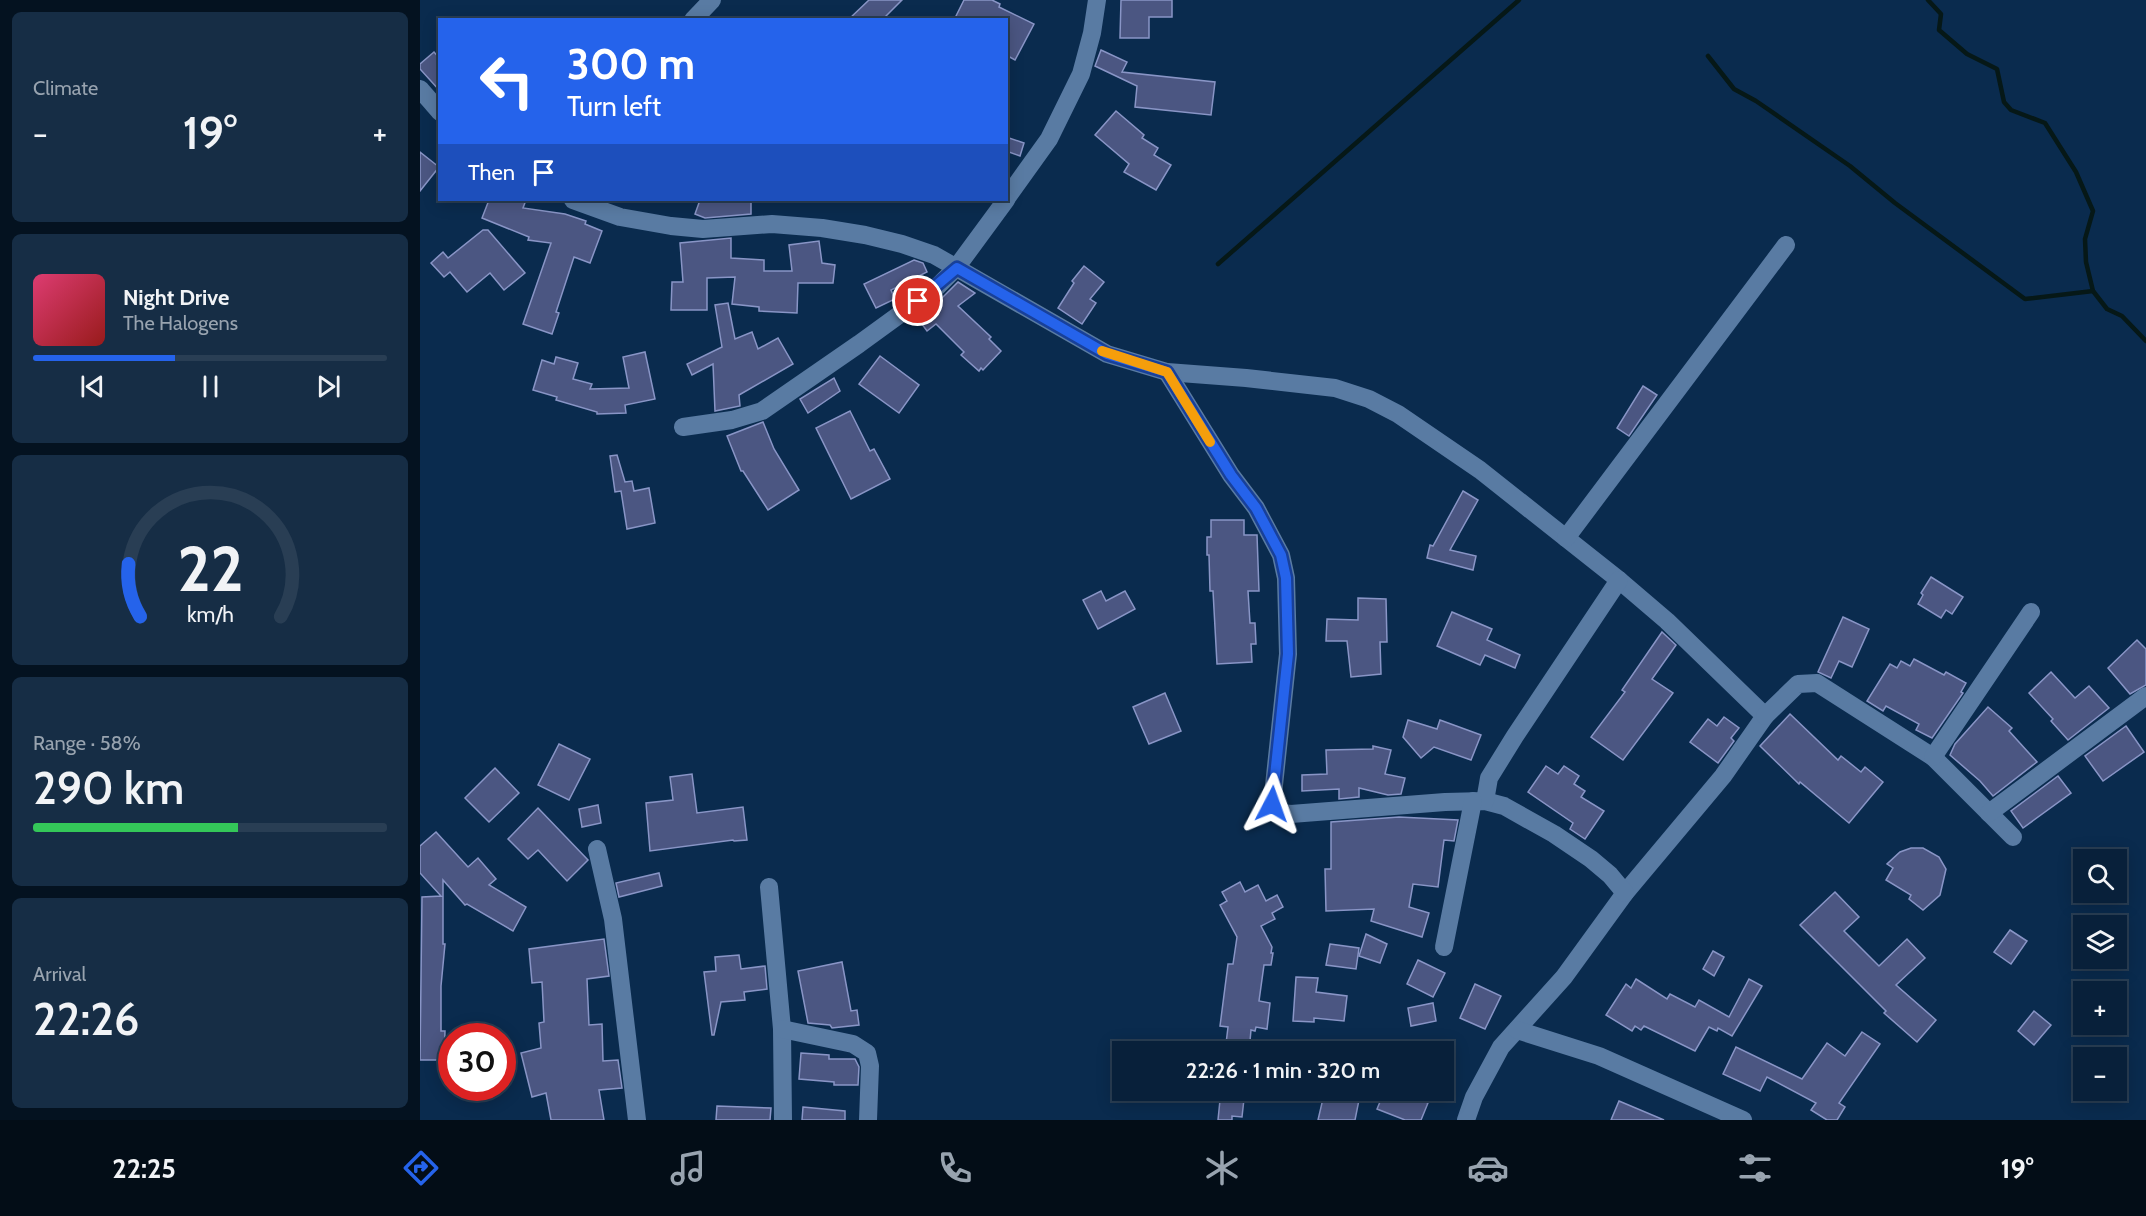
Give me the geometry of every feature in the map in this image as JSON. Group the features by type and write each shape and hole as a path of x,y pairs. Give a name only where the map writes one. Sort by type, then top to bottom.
{"street":[{"path":"695,18 712,0"},
{"path":"1008,196 1049,139 1082,74 1097,0"},
{"path":"420,89 438,110"},
{"path":"576,201 620,217 671,226 703,229 772,224 865,235 902,244 934,255 1107,354 1167,372 1335,388 1360,395 1398,414 1480,470 1619,580 1667,621 1765,716"},
{"path":"683,427 732,420 762,411 918,301 957,268 1005,201"},
{"path":"1566,538 1786,245"},
{"path":"1167,372 1231,475 1256,508 1281,555 1286,578 1288,654 1272,804 1282,813 1291,814 1479,801 1504,806 1554,834 1591,859 1610,875 1625,893"},
{"path":"1444,947 1479,801 1489,778 1619,580"},
{"path":"1933,757 2031,612"},
{"path":"1466,1120 1474,1097 1497,1053 1564,977 1625,893 1723,776 1765,716 1798,684 1817,683 1933,757 2013,837"},
{"path":"1989,813 2146,696"},
{"path":"597,849 613,919 637,1120"},
{"path":"769,887 782,1029 783,1120"},
{"path":"782,1029 853,1044 867,1053 870,1065 868,1120"},
{"path":"1517,1030 1599,1056 1743,1120"}],"building":[{"path":"869,0 902,0 884,18 850,18"},
{"path":"964,0 992,0 1000,4 999,7 1034,24 1015,60 1008,56 1008,18 955,18"},
{"path":"1121,0 1172,0 1172,17 1149,17 1149,38 1120,38"},
{"path":"1101,50 1127,62 1122,72 1215,82 1211,115 1135,107 1137,86 1095,66"},
{"path":"434,52 438,57 438,89 420,69 420,64"},
{"path":"1116,111 1144,135 1142,138 1158,148 1154,155 1171,165 1156,190 1124,172 1129,164 1095,135"},
{"path":"1008,138 1024,143 1020,156 1008,152"},
{"path":"420,152 438,168 420,191"},
{"path":"489,201 526,201 523,208 565,214 586,221 585,224 602,231 590,263 574,257 556,312 559,313 552,334 523,324 551,243 528,240 529,237 482,218"},
{"path":"700,201 751,201 751,214 705,218 695,214"},
{"path":"483,230 488,230 525,273 504,290 490,273 467,292 450,272 444,277 431,263 443,252 448,258"},
{"path":"731,238 731,258 764,260 764,271 792,271 789,245 819,241 822,263 835,265 833,283 798,283 797,313 759,311 759,307 732,304 735,277 707,278 707,310 671,310 672,282 683,282 680,243"},
{"path":"914,260 923,263 927,272 891,290 895,299 876,308 864,284"},
{"path":"1084,266 1104,282 1090,299 1096,303 1082,324 1058,308 1074,283 1072,281"},
{"path":"958,282 975,293 958,306 991,337 989,339 1001,351 983,370 981,368 979,371 961,355 964,352 936,324 927,331 916,316 943,297"},
{"path":"728,303 735,339 752,332 758,349 778,338 793,364 739,395 740,406 715,411 713,364 692,375 687,364 722,347 715,305"},
{"path":"645,352 655,399 625,405 626,413 597,414 597,412 556,400 557,397 533,390 542,360 554,364 556,357 578,363 573,379 592,384 590,389 629,388 623,357"},
{"path":"880,356 919,385 899,413 859,384"},
{"path":"834,378 840,391 808,413 800,399"},
{"path":"1643,386 1657,395 1629,436 1617,428"},
{"path":"850,411 870,451 874,449 890,479 851,499 816,428"},
{"path":"763,422 774,449 799,490 768,510 741,471 727,436"},
{"path":"617,455 625,482 632,481 634,491 649,488 655,523 627,529 621,491 615,492 610,456"},
{"path":"1463,491 1478,500 1450,550 1476,556 1473,570 1427,558 1430,545 1433,546"},
{"path":"1211,520 1244,520 1244,535 1257,535 1259,591 1248,591 1250,623 1255,623 1256,644 1251,644 1252,662 1217,664 1213,591 1210,591 1209,555 1207,555 1207,537 1211,537"},
{"path":"1931,577 1963,597 1952,614 1946,610 1941,618 1918,604 1923,595 1921,593"},
{"path":"1101,591 1106,601 1125,591 1135,609 1098,629 1083,600"},
{"path":"1358,598 1386,599 1387,642 1380,642 1381,674 1351,677 1347,641 1326,641 1327,619 1358,620"},
{"path":"1452,612 1492,629 1487,640 1520,655 1515,668 1485,655 1480,665 1437,646"},
{"path":"1843,617 1869,629 1852,667 1839,661 1831,678 1818,672"},
{"path":"1662,632 1676,645 1652,679 1673,693 1623,760 1591,737 1625,692 1622,690"},
{"path":"2137,640 2146,649 2146,685 2130,694 2108,668"},
{"path":"1914,659 1944,675 1946,672 1966,683 1961,692 1963,693 1932,738 1916,730 1919,724 1886,706 1883,711 1867,701 1890,664 1897,668 1901,661 1910,666"},
{"path":"2051,672 2075,698 2089,686 2109,708 2068,740 2051,721 2053,719 2029,693"},
{"path":"1165,693 1181,731 1149,744 1133,707"},
{"path":"1988,707 2012,728 2009,731 2037,762 1993,796 1980,781 1950,755 1955,744"},
{"path":"1790,714 1838,760 1841,756 1861,772 1865,767 1883,782 1849,823 1800,782 1799,784 1760,746"},
{"path":"1724,717 1739,728 1731,738 1734,741 1718,763 1690,742 1708,719 1717,726"},
{"path":"1408,720 1437,729 1440,720 1481,735 1471,760 1434,747 1421,758 1403,737"},
{"path":"2126,726 2144,752 2103,781 2085,756"},
{"path":"559,744 590,759 569,800 538,785"},
{"path":"1373,746 1391,750 1385,774 1405,778 1401,794 1388,795 1359,788 1359,797 1339,799 1339,789 1302,791 1302,775 1327,774 1326,750 1373,749"},
{"path":"1546,766 1558,774 1564,766 1579,776 1574,784 1585,791 1581,797 1604,811 1585,839 1570,829 1573,823 1528,792"},
{"path":"495,768 519,793 489,822 465,798"},
{"path":"692,774 697,813 743,807 747,840 650,851 646,803 673,800 670,777"},
{"path":"2058,776 2071,793 2023,828 2011,811"},
{"path":"598,805 601,823 582,827 579,809"},
{"path":"538,808 588,860 567,881 538,850 528,859 508,839"},
{"path":"1399,817 1458,820 1454,841 1444,840 1438,887 1413,884 1409,907 1429,913 1422,937 1371,921 1374,909 1326,911 1325,869 1331,869 1331,822"},
{"path":"436,832 468,867 478,858 496,879 489,885 526,907 513,931 467,904 465,905 443,880 443,944 445,944 441,986 441,1023 438,1023 438,1060 420,1060 422,897 441,896 420,873 420,846"},
{"path":"1911,848 1923,848 1939,857 1946,869 1940,895 1923,910 1909,899 1911,895 1886,880 1893,868 1887,864 1900,852"},
{"path":"659,873 662,886 619,897 616,883"},
{"path":"1240,882 1245,892 1258,885 1266,901 1277,895 1283,907 1272,913 1275,919 1261,926 1272,947 1271,953 1273,953 1271,965 1264,965 1259,1001 1270,1003 1267,1029 1256,1027 1255,1031 1251,1030 1250,1041 1226,1041 1228,1027 1220,1026 1228,964 1233,964 1237,937 1220,905 1227,901 1222,892"},
{"path":"1835,892 1859,917 1844,931 1879,966 1907,939 1925,958 1896,985 1936,1020 1917,1042 1884,1013 1886,1011 1800,925"},
{"path":"2010,930 2027,941 2011,964 1994,952"},
{"path":"1366,934 1387,944 1380,963 1359,956"},
{"path":"604,939 609,976 587,979 589,1025 602,1024 603,1061 618,1060 622,1088 599,1090 604,1120 551,1120 546,1093 532,1097 521,1053 541,1048 539,1023 544,1022 542,982 532,983 529,949"},
{"path":"1330,944 1359,948 1356,969 1326,965"},
{"path":"1713,951 1724,957 1714,976 1703,969"},
{"path":"739,955 741,969 765,966 767,989 744,992 745,1000 721,1002 714,1035 712,1035 704,972 716,971 715,957"},
{"path":"1418,960 1445,973 1433,997 1407,984"},
{"path":"842,962 851,1011 857,1010 859,1025 832,1028 830,1025 808,1023 798,971"},
{"path":"1296,977 1318,978 1316,992 1347,996 1344,1021 1314,1018 1314,1022 1293,1021"},
{"path":"1636,979 1667,999 1670,994 1695,1007 1699,1000 1729,1017 1749,979 1762,986 1732,1036 1718,1028 1717,1031 1709,1027 1695,1051 1644,1026 1641,1030 1635,1026 1632,1031 1606,1015 1626,984 1631,988"},
{"path":"1475,984 1501,996 1485,1029 1460,1018"},
{"path":"1433,1003 1436,1021 1411,1026 1408,1008"},
{"path":"2034,1011 2051,1025 2034,1045 2018,1031"},
{"path":"1862,1032 1880,1044 1839,1103 1845,1107 1837,1120 1827,1120 1811,1110 1816,1103 1767,1077 1760,1091 1723,1074 1736,1047 1802,1079 1827,1043 1845,1056"},
{"path":"801,1053 829,1055 829,1059 855,1059 859,1067 858,1085 834,1085 834,1082 799,1079"},
{"path":"1220,1101 1244,1101 1242,1117 1232,1116 1232,1120 1218,1120"},
{"path":"1322,1101 1359,1101 1355,1120 1318,1120"},
{"path":"1380,1101 1424,1101 1428,1103 1421,1120 1405,1120 1377,1109"},
{"path":"1619,1101 1664,1120 1611,1120"},
{"path":"717,1106 771,1108 770,1120 716,1120"},
{"path":"803,1107 845,1111 845,1120 802,1120"}],"waterway":[{"path":"1218,264 1519,0"},
{"path":"1928,0 1941,14 1939,30 1967,54 1997,69 2004,102 2011,110 2045,123 2076,172 2093,211 2085,239 2086,262 2093,291 2107,309 2122,316 2146,341"},
{"path":"1708,56 1734,89 1756,101 1850,166 1895,203 2025,299 2093,291"}],"slow traffic":[{"path":"1102,351 1167,372 1210,442"}],"route":[{"path":"918,301 957,268 1107,354 1167,372 1231,475 1256,508 1281,555 1286,578 1288,654 1272,804"}]}
